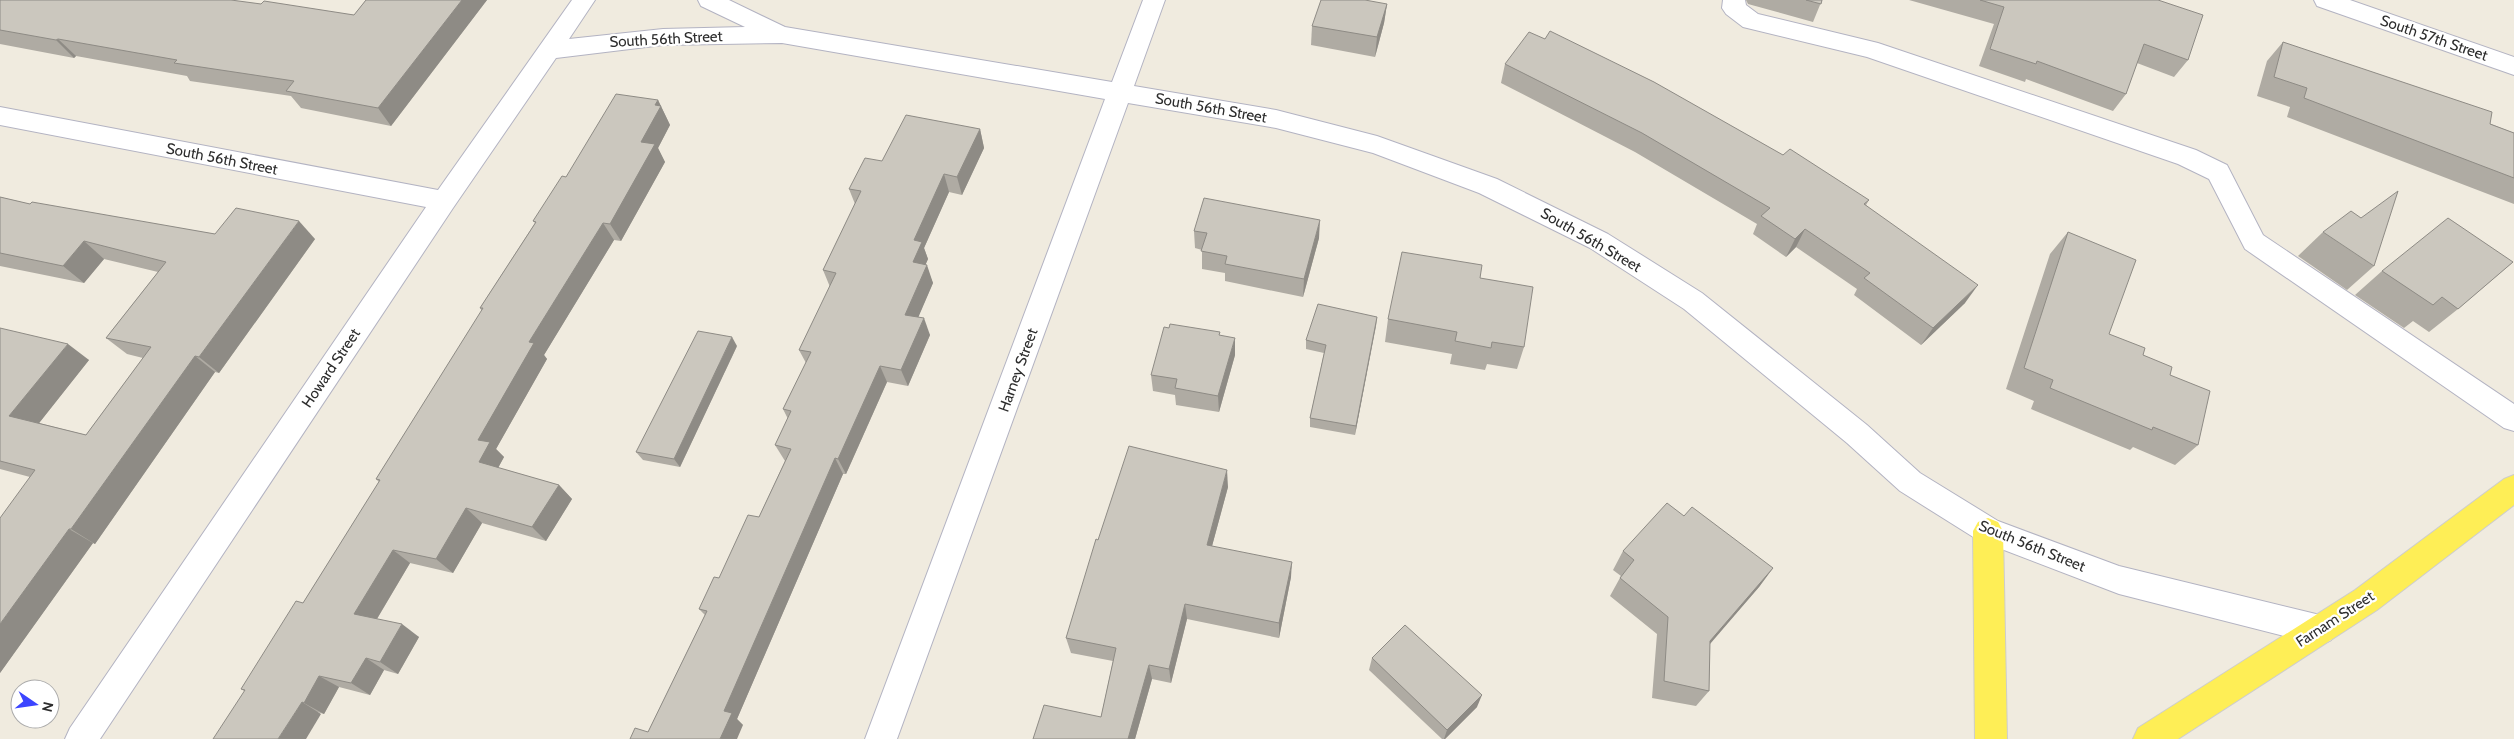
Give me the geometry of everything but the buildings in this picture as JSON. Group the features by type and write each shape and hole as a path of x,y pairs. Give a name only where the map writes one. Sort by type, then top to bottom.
{"main road":[{"name":"Farnam Street","path":"2149,739 2366,600 2514,488"},
{"path":"1988,531 1991,739"}],"street":[{"name":"Howard Street","path":"81,739 444,201 584,0"},
{"name":"South 56th Street","path":"709,0 782,35"},
{"name":"Harney Street","path":"881,739 1154,0"},
{"path":"1734,0 1734,8 1751,21 1870,49 2187,157 2218,172 2254,242 2514,419"},
{"name":"South 57th Street","path":"2325,0 2514,66"},
{"name":"South 56th Street","path":"550,50 664,37 782,35 1276,119 1377,145 1488,186 1547,213 1599,241 1693,301 1857,434 1910,482 1988,531 2119,580 2320,630"},
{"name":"South 56th Street","path":"0,116 444,201"}]}
